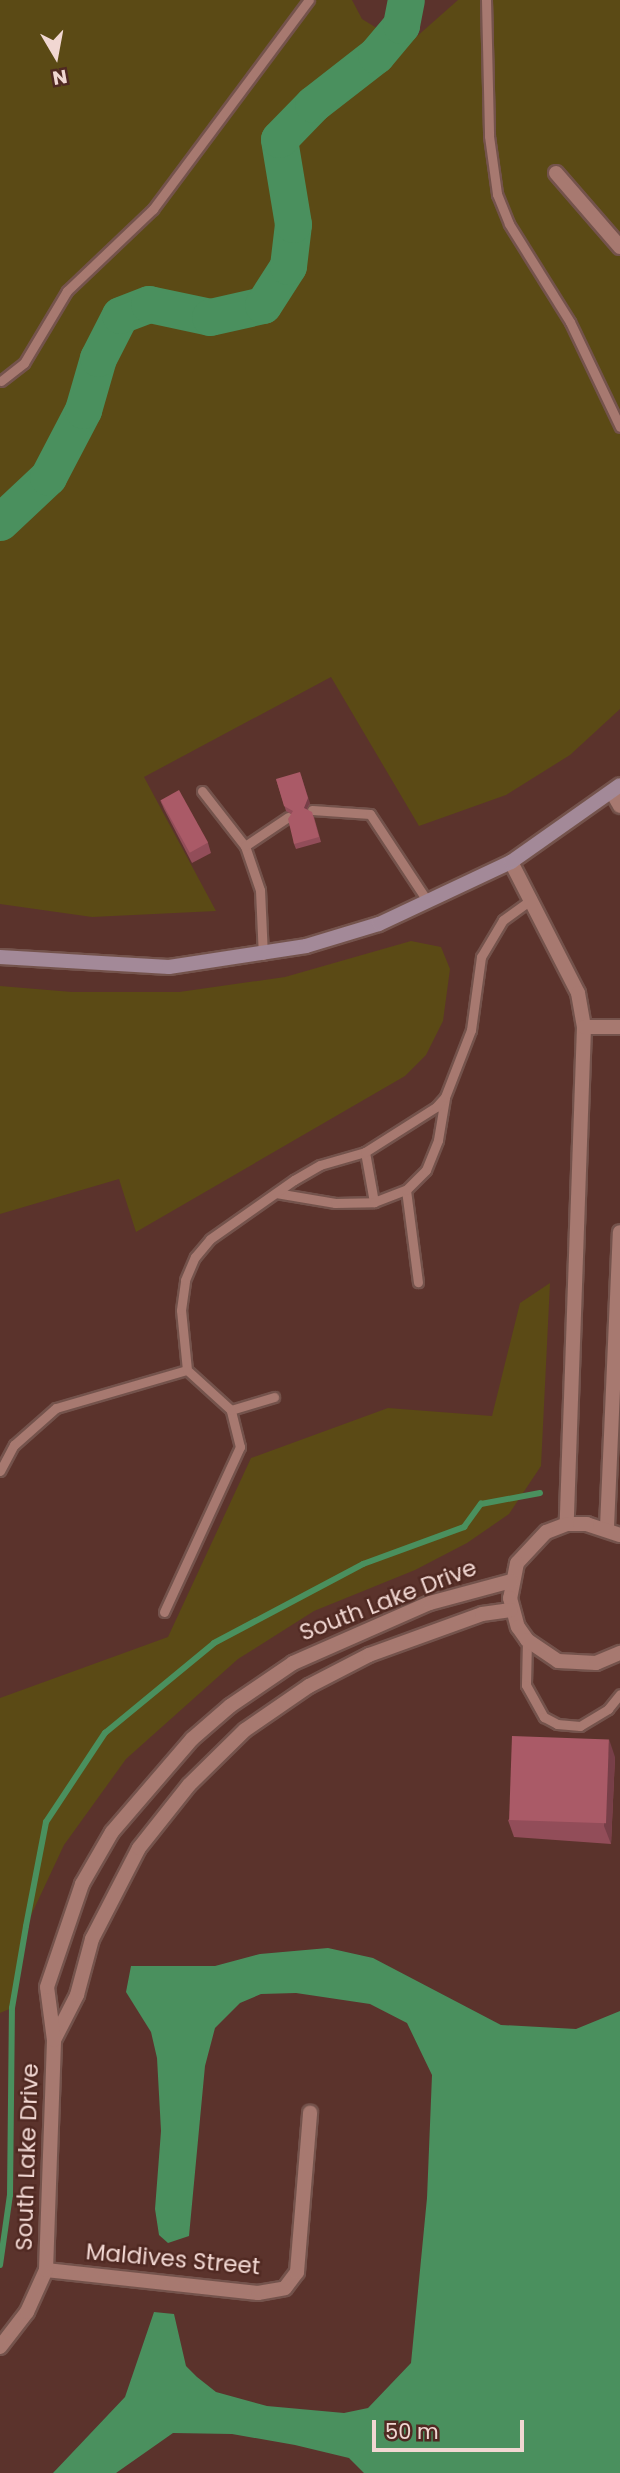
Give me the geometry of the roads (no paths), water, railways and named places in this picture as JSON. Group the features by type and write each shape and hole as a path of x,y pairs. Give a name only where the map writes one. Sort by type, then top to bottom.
{"main road":[{"path":"0,957 169,967 263,955 379,924 511,862 616,788"}],"street":[{"path":"556,173 618,246 620,261"},
{"path":"616,788 620,806"},
{"path":"511,862 579,993 584,1027 567,1524"},
{"path":"584,1027 620,1027"},
{"path":"607,1527 620,1232"},
{"path":"620,1535 607,1527 567,1524 529,1545 511,1581 511,1610 527,1640 558,1661 577,1665 596,1663 620,1653"},
{"name":"South Lake Drive","path":"0,2347 27,2312 46,2270 54,2040 47,1987 82,1884 112,1832 192,1739 258,1685 321,1648 430,1603 511,1581"},
{"name":"South Lake Drive","path":"54,2040 77,1995 97,1929 139,1848 189,1785 245,1730 309,1686 369,1655 482,1614 511,1610"},
{"name":"Maldives Street","path":"46,2270 258,2293 285,2288 297,2272 310,2113"}],"lane":[{"path":"1,381 24,363 67,292 153,209 309,0"},
{"path":"486,0 489,136 497,194 509,224 570,323 620,426"},
{"path":"202,791 245,846 260,890 263,955"},
{"path":"312,810 370,814 428,902"},
{"path":"245,846 288,817"},
{"path":"276,1193 335,1203 374,1202 406,1190 426,1170 438,1140 445,1097 471,1030 481,957 503,920 531,900"},
{"path":"164,1612 235,1464 240,1447 230,1410 187,1370 181,1310 195,1257 210,1239 276,1193 320,1165 365,1152 403,1131 445,1097"},
{"path":"365,1152 374,1202"},
{"path":"406,1190 418,1282"},
{"path":"0,1471 14,1445 56,1408 187,1370"},
{"path":"230,1410 274,1397"},
{"path":"527,1640 526,1685 544,1717 557,1724 580,1726 608,1709 620,1694"}],"waterway":[{"path":"0,522 48,477 83,410 98,358 120,315 149,304 210,317 263,305 288,266 293,224 279,139 313,104 376,55 401,25 406,0"},
{"path":"0,2265 10,2195 12,2008 46,1822 105,1733 214,1643 363,1564 464,1527 481,1504 540,1493"}]}
